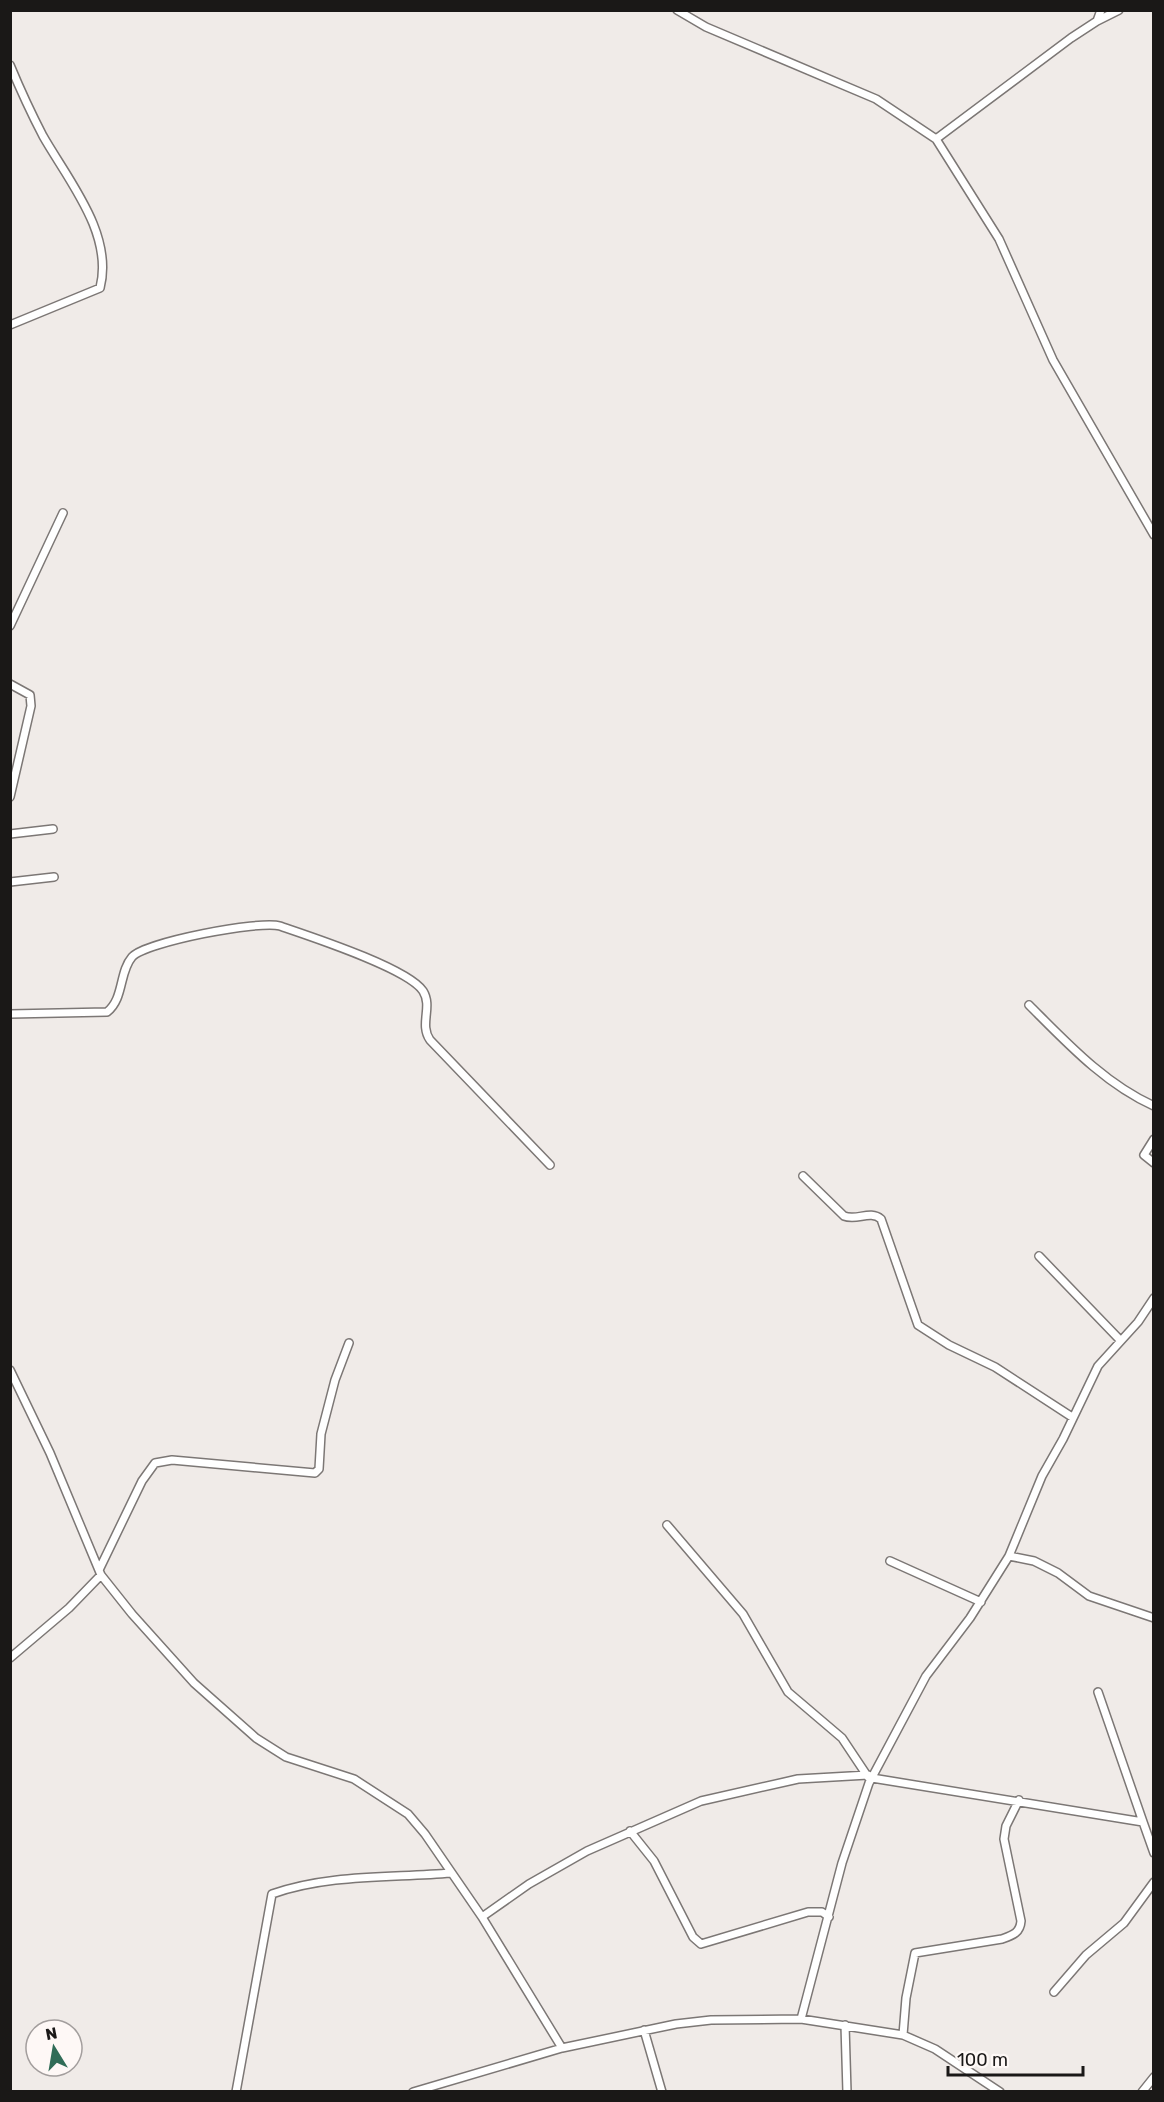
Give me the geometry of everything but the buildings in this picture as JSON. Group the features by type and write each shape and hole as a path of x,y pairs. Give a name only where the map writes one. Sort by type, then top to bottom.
{"street":[{"path":"678,10 706,27 876,99 936,139 999,240 1053,360 1154,535"},
{"path":"1097,21 1101,10"},
{"path":"936,139 1071,38 1119,10"},
{"path":"10,65 43,135 90,216 101,253 103,278 100,288 10,325"},
{"path":"10,626 63,513"},
{"path":"10,684 30,695 32,706 10,797"},
{"path":"10,834 53,829"},
{"path":"10,882 54,878"},
{"path":"10,1014 108,1012 117,997 127,966 138,952 178,940 249,925 266,923 280,926 371,959 418,984 427,1001 424,1023 430,1040 550,1165"},
{"path":"1029,1005 1086,1060 1125,1091 1154,1106"},
{"path":"1154,1139 1144,1155 1154,1163"},
{"path":"803,1176 844,1216 851,1219 871,1214 880,1219 918,1325 949,1345 995,1367 1072,1418"},
{"path":"1039,1256 1120,1341"},
{"path":"801,2019 842,1863 870,1778 926,1676 981,1602 1009,1556 1026,1512 1098,1366 1138,1322 1154,1298"},
{"path":"10,1658 78,1599 100,1572 142,1481 155,1463 172,1460 315,1473 319,1469 321,1434 335,1380 349,1343"},
{"path":"10,1370 100,1572 194,1683 256,1738 286,1757 354,1779 408,1814 425,1834 482,1917 562,2048"},
{"path":"667,1524 743,1614 788,1692 842,1738 870,1778"},
{"path":"1009,1556 1034,1561 1058,1573 1089,1596 1154,1618"},
{"path":"890,1561 981,1602"},
{"path":"1098,1692 1154,1853"},
{"path":"482,1917 529,1884 630,1831 720,1796 798,1779 870,1778 1019,1800 1143,1822"},
{"path":"903,2036 906,1998 915,1953 1002,1939 1015,1934 1020,1928 1004,1839 1006,1826 1019,1800"},
{"path":"630,1831 654,1861 693,1937 701,1944 808,1912 822,1912 828,1917"},
{"path":"236,2091 272,1894 295,1886 326,1881 451,1873"},
{"path":"1054,1992 1086,1955 1125,1923 1154,1882"},
{"path":"413,2091 562,2048 645,2030 711,2020 801,2019 903,2036 935,2049 1000,2091"},
{"path":"845,2025 847,2091"},
{"path":"645,2030 662,2091"},
{"path":"1142,2091 1154,2077"}]}
